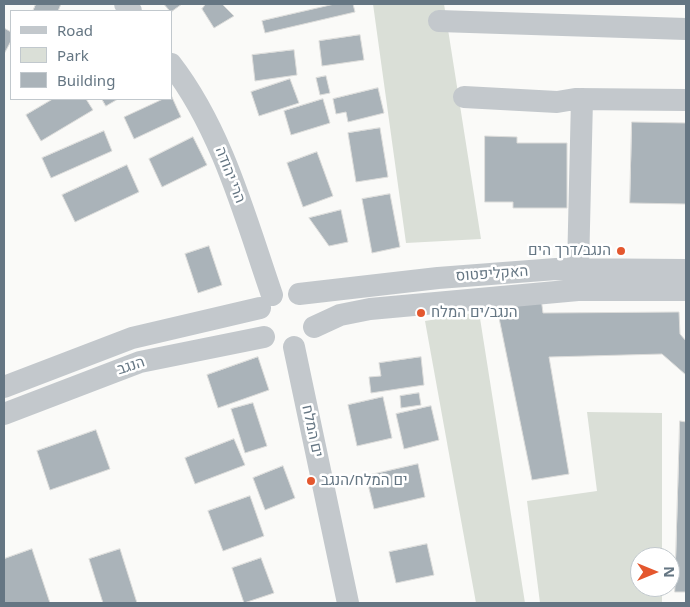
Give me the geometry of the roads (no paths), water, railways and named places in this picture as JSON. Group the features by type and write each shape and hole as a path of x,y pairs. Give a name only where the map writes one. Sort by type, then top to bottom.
{"street":[{"path":"439,21 686,30"},
{"name":"הרי יהודה","path":"172,65 180,75 222,151 266,301"},
{"path":"464,97 557,102 582,99 686,100"},
{"path":"578,269 582,99"},
{"name":"האקליפטוס","path":"299,294 438,278 556,269 686,270"},
{"name":"האקליפטוס","path":"314,327 340,315 370,309 578,290 686,290"},
{"path":"281,291 299,294 312,308 315,317 314,327 310,336 294,347 275,346 264,337 258,326 258,317 266,301 281,291"},
{"name":"הנגב","path":"4,387 132,338 266,301"},
{"name":"הנגב","path":"4,414 140,362 264,337"},
{"name":"ים המלח","path":"294,347 348,603"}],"place":[{"name":"הנגב/דרך הים","path":"621,251"},
{"name":"הנגב/ים המלח","path":"421,313"},
{"name":"ים המלח/הנגב","path":"311,481"}]}
